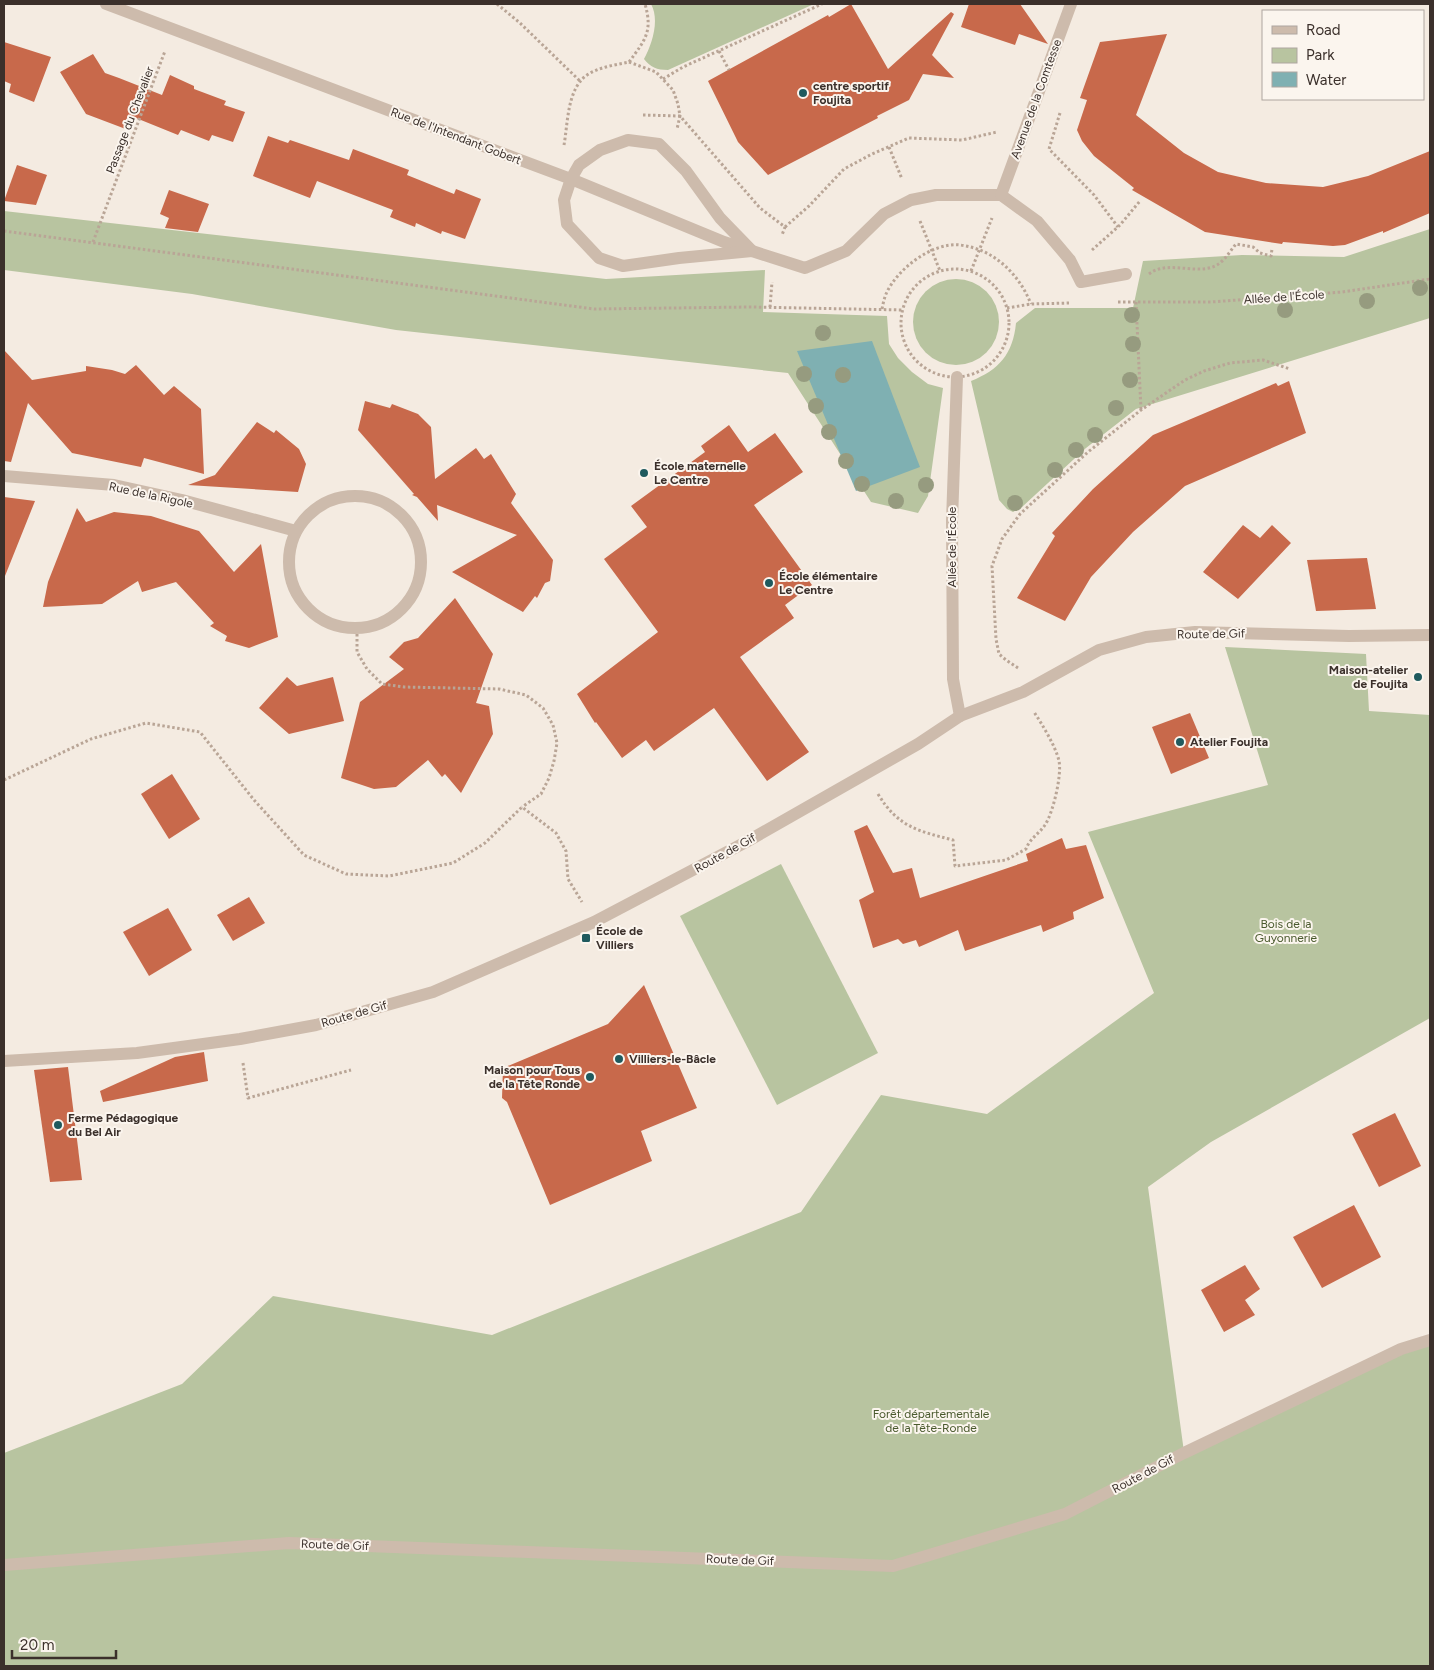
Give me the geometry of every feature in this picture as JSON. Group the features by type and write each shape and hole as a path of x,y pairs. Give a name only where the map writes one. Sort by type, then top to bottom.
{"street":[{"name":"Rue de l'Intendant Gobert","path":"106,4 565,177 724,242 806,268 846,251 884,214 911,200 936,195 1001,195"},
{"name":"Avenue de la Comtesse","path":"1001,195 1071,4"},
{"path":"628,140 659,144 686,171 720,218 752,251 623,266 598,258 567,224 564,200 565,177 600,150 628,140"},
{"path":"1001,195 1037,221 1073,266 1081,282 1126,274"},
{"name":"Allée de l'École","path":"957,377 952,522 952,679 960,716"},
{"name":"Rue de la Rigole","path":"4,476 114,485 182,500 296,531"},
{"path":"348,496 369,497 389,505 406,518 417,537 422,558 420,579 411,599 397,615 378,625 357,629 334,626 314,615 298,598 290,576 289,553 296,531 309,514 327,502 348,496"},
{"name":"Route de Gif","path":"4,1061 137,1053 240,1039 316,1025 433,992 594,922 746,842 918,744 960,716 1022,692 1100,650 1146,637 1195,632 1349,636 1430,635"},
{"name":"Route de Gif","path":"4,1565 289,1543 893,1566 1065,1514 1184,1453 1402,1349 1430,1340"}],"path":[{"path":"497,4 520,23 580,81"},
{"path":"629,62 646,38 649,18 645,4"},
{"path":"663,79 683,67 822,4"},
{"name":"Passage du Chevalier","path":"93,242 173,30"},
{"path":"719,51 728,70"},
{"path":"565,177 572,99 577,84 588,74 602,68 629,62 656,72 673,90 680,116 670,155"},
{"path":"1061,106 1049,149 1094,195 1118,227"},
{"path":"785,228 844,169 872,154 908,138 962,140 1000,132"},
{"path":"971,271 981,250 1001,195"},
{"path":"1073,266 1118,227 1140,201"},
{"path":"4,231 594,309 750,307 903,310"},
{"path":"1126,274 1144,278 1156,268 1197,269 1212,267 1220,263 1236,244 1253,247 1260,253 1271,256 1272,249"},
{"path":"882,309 886,294 898,276 912,262 932,250 959,245 981,250 1000,260 1024,289 1030,304"},
{"path":"956,269 971,271 987,279 1000,292 1007,308 1010,325 1006,340 999,355 987,367 973,374 957,377 940,375 926,368 913,357 904,342 901,326 903,310 910,293 924,279 940,271 956,269"},
{"name":"Allée de l'École","path":"1141,410 1136,302 1211,302 1342,292 1430,279"},
{"path":"1026,664 1018,668 999,654 996,640 992,566 1002,539 1020,514 1088,452 1141,410 1185,380 1204,371 1230,363 1263,360 1290,370"},
{"path":"4,780 91,739 146,723 200,732 254,800 304,855 346,874 389,876 453,862 485,843 522,807 541,794 549,778 554,761 557,743 554,725 544,708 526,695 499,689 404,687 382,684 367,668 357,652 357,629"},
{"path":"866,774 897,819 916,830 953,840 955,866 1006,860 1026,849 1028,843 1046,824 1056,796 1059,761 1044,728 1022,692"},
{"path":"522,807 556,832 566,851 568,879 594,922"},
{"path":"240,1039 248,1098 351,1070"}],"green space":[{"path":"651,4 814,4 668,70 654,68 644,59 654,32 655,17"},
{"path":"4,211 606,279 765,270 763,312 887,316 889,344 898,358 928,384 943,388 928,496 918,513 871,502 788,373 396,330 192,294 4,270"},
{"path":"1430,229 1430,318 1136,409 1086,448 1022,507 1013,512 1007,509 999,500 971,381 981,377 997,366 1012,344 1016,323 1035,308 1133,308 1143,261 1242,255 1344,257"},
{"path":"956,279 973,282 992,298 996,305 999,322 996,339 980,358 973,362 956,365 939,362 920,346 916,339 913,322 916,305 932,286 939,282"},
{"name":"Forêt départementale de la Tête-Ronde","path":"1225,647 1366,654 1369,711 1430,715 1430,1018 1211,1142 1148,1187 1184,1452 1430,1340 1430,1666 4,1666 4,1453 182,1384 273,1296 492,1335 801,1212 881,1095 987,1114 1154,993 1088,832 1268,785"},
{"path":"781,864 878,1053 777,1105 680,916"}],"water":[{"path":"872,341 920,467 856,491 797,351"}],"building":[{"name":"centre sportif Foujita","path":"851,4 888,69 951,12 954,14 932,55 954,78 923,74 909,100 768,175 738,142 708,81"},
{"path":"969,4 1020,4 1048,44 1019,34 1015,45 961,27"},
{"path":"1167,34 1136,115 1184,153 1218,172 1266,183 1323,187 1368,176 1430,151 1430,213 1383,233 1383,231 1345,245 1333,246 1283,242 1282,244 1205,232 1132,190 1134,188 1094,156 1082,141 1077,130 1087,100 1080,98 1100,42"},
{"path":"4,42 51,57 34,102 9,92 11,84 4,81"},
{"path":"93,54 105,73 162,95 170,75 194,86 194,89 226,101 224,105 245,112 233,142 212,135 209,141 181,130 178,135 136,118 131,131 86,114 60,72"},
{"path":"268,136 288,143 290,140 349,160 353,149 409,170 407,175 454,194 456,189 481,199 465,239 442,231 441,234 416,223 415,227 390,217 393,210 317,181 310,198 253,176"},
{"path":"17,165 47,175 36,205 4,201"},
{"path":"169,190 209,204 198,232 165,228 169,218 160,214"},
{"path":"4,350 32,380 86,371 86,366 125,374 136,365 164,395 174,386 201,409 204,474 144,458 141,467 72,453 28,403 11,462 4,461"},
{"path":"1289,381 1306,433 1185,486 1133,532 1091,577 1065,621 1017,598 1055,536 1052,533 1093,489 1153,435 1276,383 1278,386"},
{"path":"365,401 390,408 392,404 418,414 431,427 435,479 476,448 484,459 491,454 516,494 511,503 553,560 550,581 545,583 537,598 535,596 523,612 452,572 517,535 437,505 438,521 417,497 412,495 414,494 358,430"},
{"path":"257,422 274,433 276,430 299,449 306,464 298,492 188,485 215,475"},
{"path":"729,425 748,452 775,433 803,472 754,505 812,585 785,605 794,618 740,657 809,752 767,781 714,708 654,751 646,740 622,758 595,723 577,694 658,632 604,559 647,527 631,506 705,452 701,446"},
{"path":"4,497 35,501 5,576 4,576"},
{"path":"77,508 86,522 114,512 151,516 199,531 234,572 261,544 278,637 249,648 225,641 227,636 210,626 214,623 176,582 142,592 138,581 102,604 43,607 48,582"},
{"path":"1243,525 1260,538 1272,525 1291,543 1238,599 1203,572"},
{"path":"1367,558 1376,609 1316,611 1307,560"},
{"path":"455,598 493,654 476,703 489,706 493,734 461,793 445,774 442,777 428,760 396,787 374,789 341,778 360,702 404,669 389,657 404,642 418,638"},
{"path":"287,677 297,686 333,677 344,721 289,734 259,708"},
{"name":"Atelier Foujita","path":"1190,713 1209,758 1171,774 1152,727"},
{"path":"172,774 200,819 169,839 141,794"},
{"path":"867,825 893,873 912,868 920,898 1028,861 1026,854 1062,838 1066,849 1086,845 1104,898 1073,912 1074,919 1043,932 1041,925 965,951 958,930 919,947 916,940 903,944 898,939 873,948 859,900 874,892 854,831"},
{"path":"249,897 265,923 233,941 217,915"},
{"path":"168,908 192,950 149,976 123,932"},
{"name":"Maison pour Tous de la Tête Ronde","path":"644,985 697,1108 641,1131 652,1161 550,1205 507,1102 502,1098 503,1068 608,1024"},
{"path":"204,1052 208,1081 103,1102 100,1091 175,1057"},
{"name":"Ferme Pédagogique du Bel Air","path":"68,1067 82,1180 50,1182 34,1070"},
{"path":"1395,1113 1421,1166 1379,1187 1352,1134"},
{"path":"1354,1205 1381,1257 1322,1288 1293,1237"},
{"path":"1245,1265 1260,1289 1245,1300 1255,1315 1224,1332 1201,1290"}],"place":[{"name":"centre sportif Foujita","path":"803,93"},
{"name":"École maternelle Le Centre","path":"644,473"},
{"name":"École élémentaire Le Centre","path":"769,583"},
{"name":"Maison-atelier de Foujita","path":"1418,677"},
{"name":"Atelier Foujita","path":"1180,742"},
{"name":"École de Villiers","path":"586,938"},
{"name":"Villiers-le-Bâcle","path":"619,1059"},
{"name":"Maison pour Tous de la Tête Ronde","path":"590,1077"},
{"name":"Ferme Pédagogique du Bel Air","path":"58,1125"}],"park label":[{"name":"Bois de la Guyonnerie","path":"1286,931"}]}
